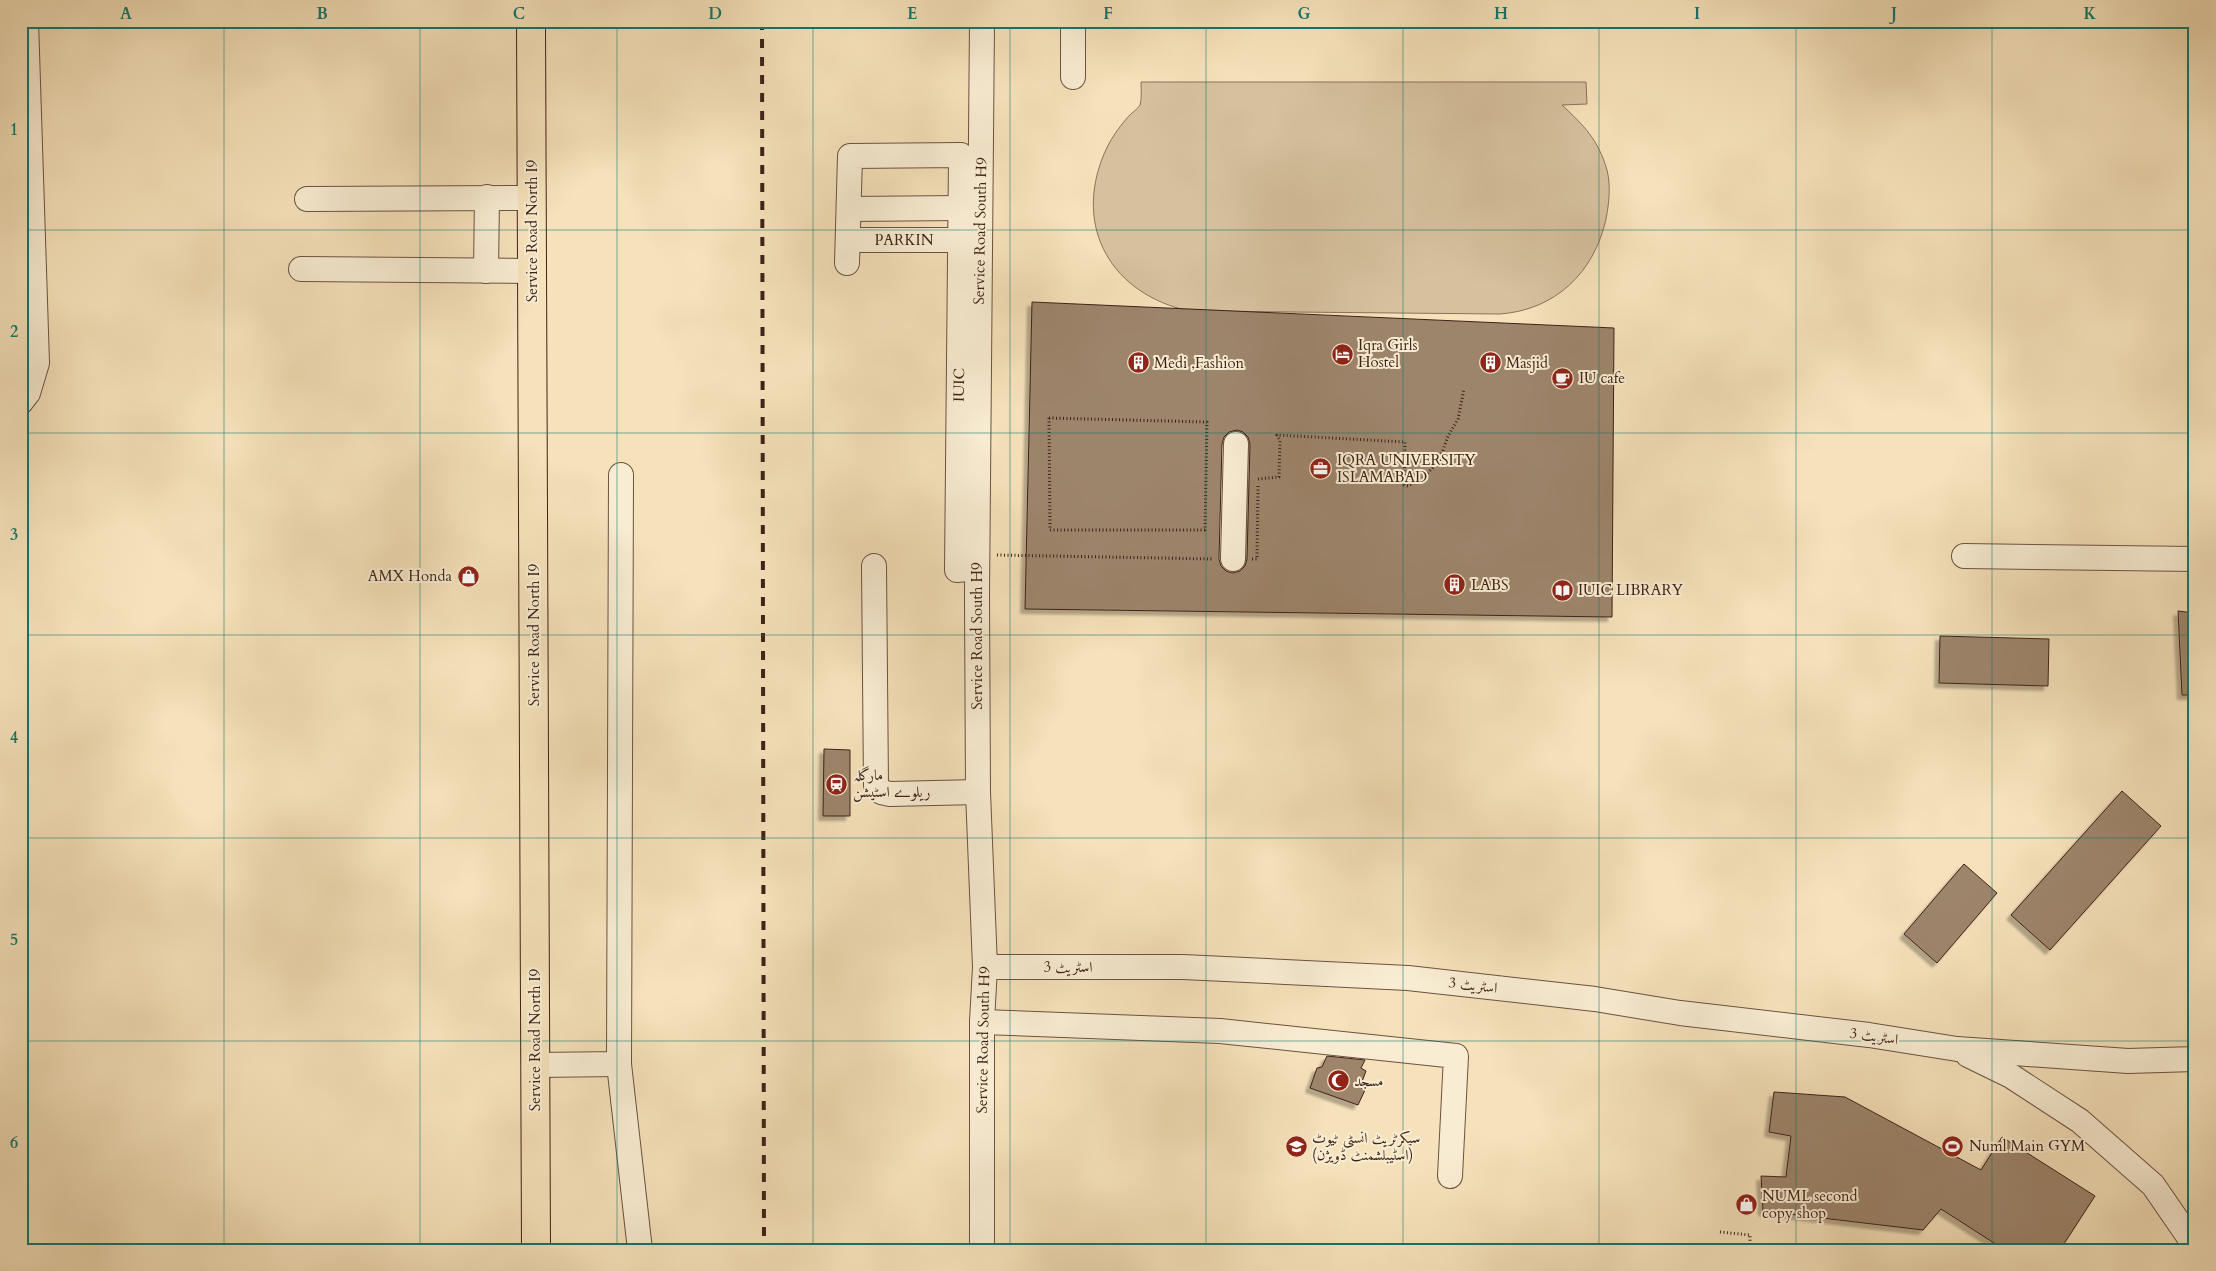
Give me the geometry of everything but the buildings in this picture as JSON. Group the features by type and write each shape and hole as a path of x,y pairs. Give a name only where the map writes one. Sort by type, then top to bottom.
{"main road":[{"name":"Service Road North I9","path":"531,21 536,1250"}],"street":[{"path":"21,402 28,393 37,363 26,21"},
{"name":"Service Road South H9","path":"982,21 970,564 985,967 982,1022 982,1250"},
{"path":"1072,21 1074,77"},
{"name":"IUIC","path":"848,209 850,156 961,155 960,240 970,564"},
{"path":"486,271 487,197"},
{"path":"307,198 532,198"},
{"path":"848,209 961,204"},
{"name":"PARKIN","path":"848,209 847,251 960,240"},
{"path":"301,269 532,271"},
{"path":"1234,559 1236,444"},
{"path":"622,475 619,1064 640,1250"},
{"path":"1964,556 2195,559"},
{"path":"874,566 876,786 881,792 890,794 978,792"},
{"name":"اسٹریٹ 3","path":"985,967 1183,967 1408,978 1585,998 1680,1013 1859,1034 1957,1049"},
{"path":"982,1022 1220,1030 1456,1056 1450,1176"},
{"path":"1957,1049 2128,1061 2195,1059"},
{"path":"1957,1049 2010,1076 2080,1121 2153,1185 2195,1246"},
{"path":"535,1065 619,1064"}],"path":[{"path":"1258,479 1279,476 1280,441 1277,435 1405,442 1404,485 1408,486 1422,478 1439,460 1448,436 1458,419 1464,389"},
{"path":"1049,418 1207,422 1205,530 1050,530 1049,418"},
{"path":"970,564 1257,560 1258,471"},
{"path":"1720,1232 1750,1235 1750,1250"}],"shaded area":[{"path":"1141,82 1586,82 1587,104 1562,105 1595,141 1607,170 1609,201 1600,238 1582,272 1555,296 1538,305 1520,311 1500,314 1189,311 1162,302 1139,290 1120,273 1106,254 1097,232 1093,207 1096,181 1104,154 1111,140 1128,116 1140,105"}],"railway":[{"path":"762,21 764,1250"}],"place":[{"name":"Iqra Girls Hostel","path":"1342,354"},
{"name":"Medi ,Fashion","path":"1138,363"},
{"name":"Masjid","path":"1490,363"},
{"name":"IU cafe","path":"1563,378"},
{"name":"IQRA UNIVERSITY ISLAMABAD","path":"1321,469"},
{"name":"AMX Honda","path":"468,576"},
{"name":"LABS","path":"1455,585"},
{"name":"IUIC LIBRARY","path":"1562,590"},
{"name":"مارگلہ ریلوے اسٹیشن","path":"837,784"},
{"name":"مسجد","path":"1338,1081"},
{"name":"Numl Main GYM","path":"1953,1146"},
{"name":"سیکرٹریٹ انسٹی ٹیوٹ (اسٹیبلشمنٹ ڈویژن)","path":"1296,1147"},
{"name":"NUML second copy shop","path":"1746,1205"}]}
